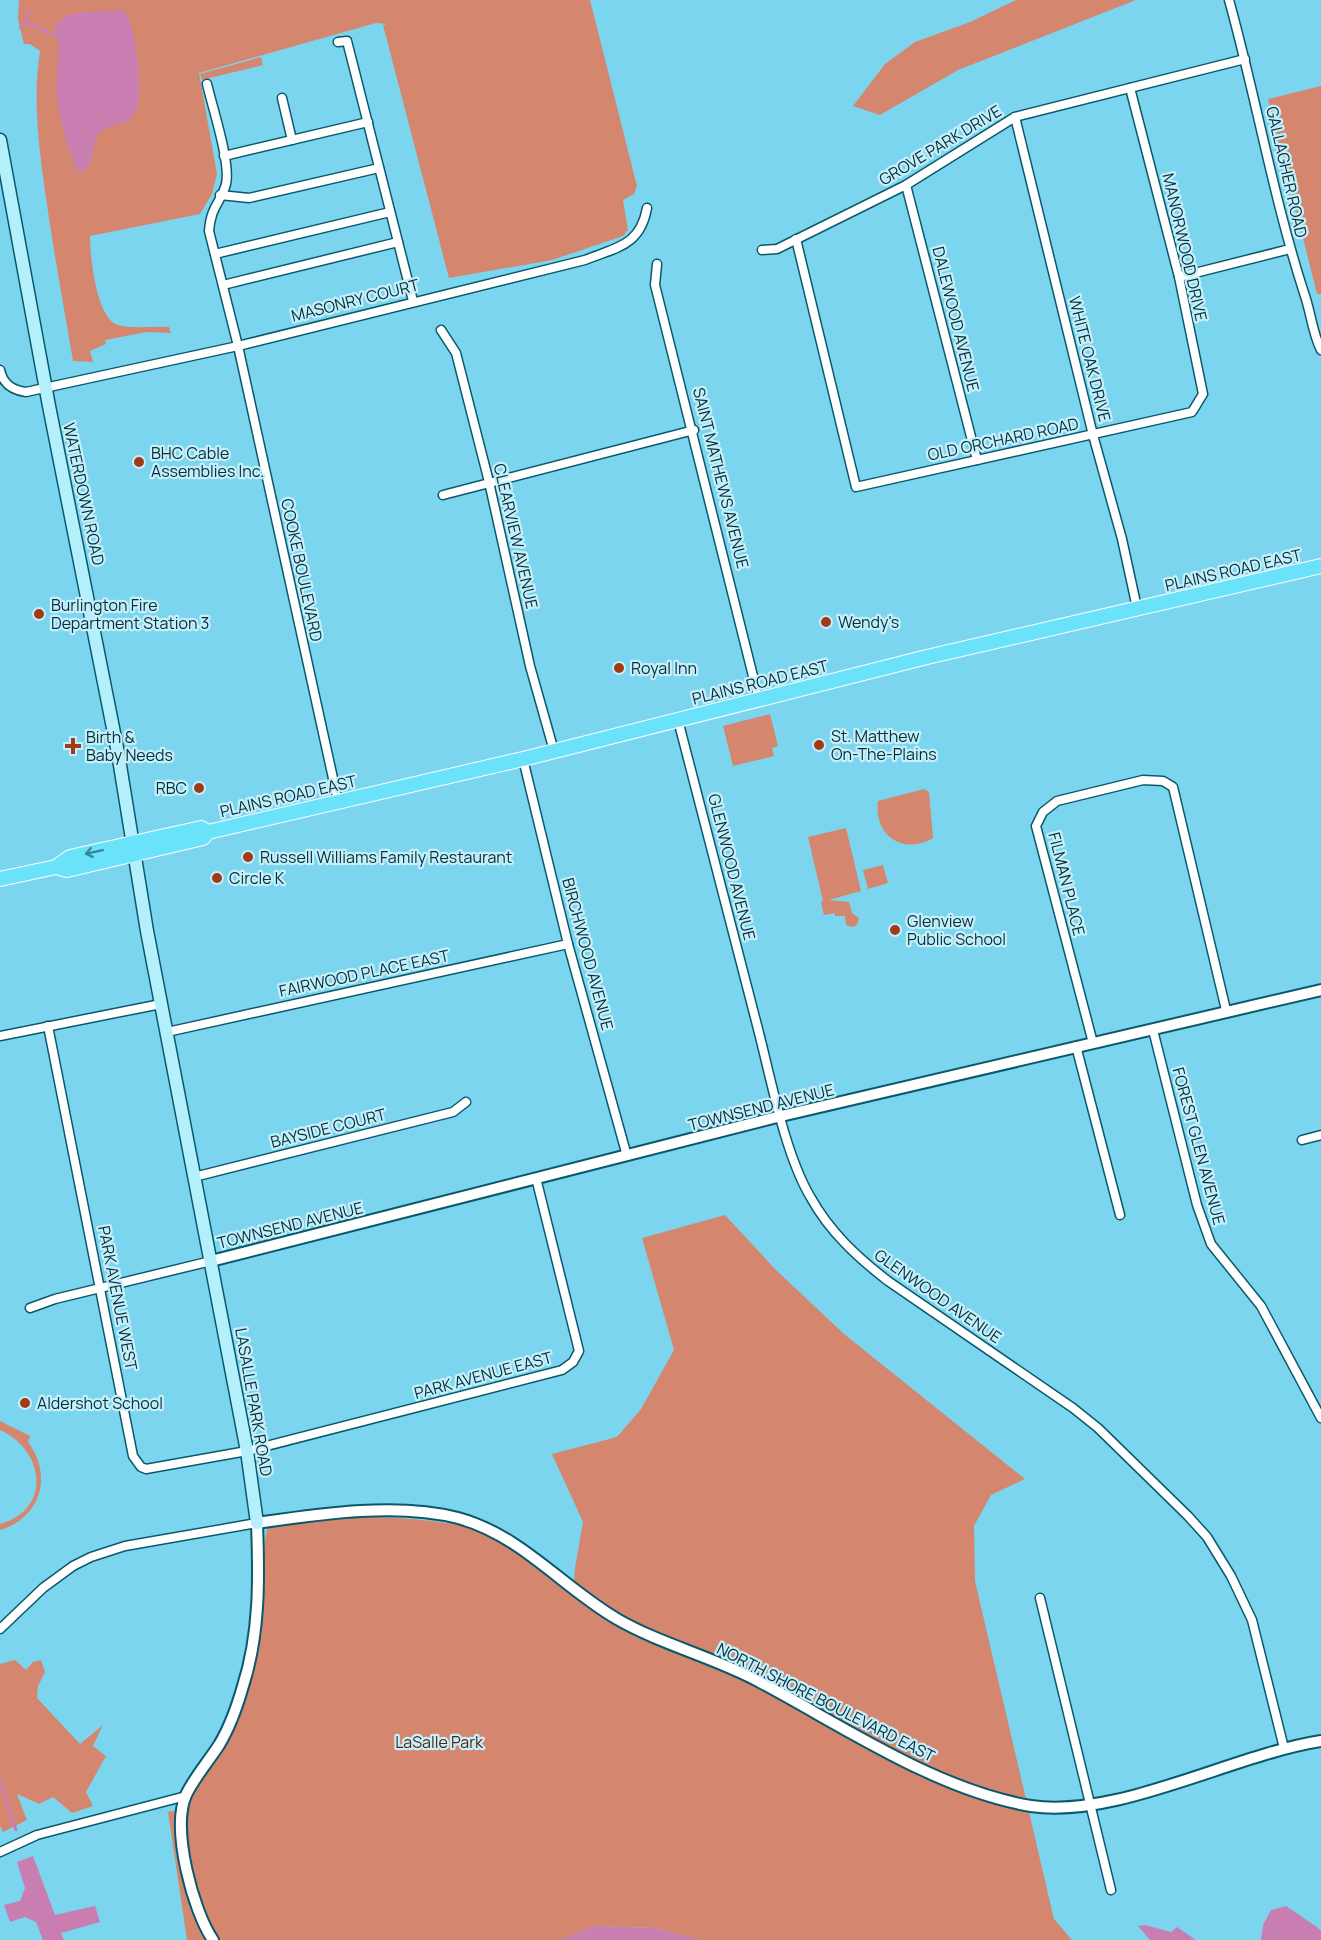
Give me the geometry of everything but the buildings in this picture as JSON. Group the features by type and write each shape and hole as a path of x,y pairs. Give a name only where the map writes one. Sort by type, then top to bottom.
{"main road":[{"name":"WATERDOWN ROAD","path":"0,140 135,849"},
{"name":"PLAINS ROAD EAST","path":"0,879 56,867 67,870 135,849 203,838 208,832 523,759 1137,608 1247,585 1321,566"},
{"name":"LASALLE PARK ROAD","path":"135,849 161,1004 248,1451 257,1523"}],"street":[{"name":"GALLAGHER ROAD","path":"1229,0 1290,249 1308,305 1315,338 1321,350"},
{"path":"338,42 347,41 413,301"},
{"name":"GROVE PARK DRIVE","path":"762,250 777,249 906,186 1015,117 1245,59"},
{"name":"COOKE BOULEVARD","path":"207,84 224,156 226,183 210,213 210,231 238,345 338,801"},
{"name":"MANORWOOD DRIVE","path":"1130,88 1179,277 1203,394 1192,412"},
{"path":"282,98 291,140"},
{"name":"WHITE OAK DRIVE","path":"1015,117 1093,435 1122,539 1137,608"},
{"path":"224,156 368,122"},
{"path":"220,195 249,198 379,168"},
{"name":"DALEWOOD AVENUE","path":"906,186 977,460"},
{"name":"MASONRY COURT","path":"0,370 2,378 17,391 46,388 238,345 585,260 628,243 638,235 643,227 647,208"},
{"path":"215,254 390,212"},
{"name":"OLD ORCHARD ROAD","path":"796,239 856,487 1192,412"},
{"path":"223,285 398,242"},
{"path":"1179,277 1290,249"},
{"name":"SAINT MATHEWS AVENUE","path":"657,264 655,285 759,700"},
{"name":"CLEARVIEW AVENUE","path":"441,330 456,353 489,482 530,666 554,751"},
{"path":"443,495 693,430"},
{"name":"GLENWOOD AVENUE","path":"678,720 781,1116 802,1182 811,1199 840,1239 888,1281 1098,1428 1207,1537 1231,1576 1251,1620 1284,1748"},
{"name":"BIRCHWOOD AVENUE","path":"523,759 568,944 627,1156"},
{"name":"FILMAN PLACE","path":"1093,1043 1036,826 1043,812 1057,801 1143,780 1163,781 1173,787 1226,1010"},
{"name":"FAIRWOOD PLACE EAST","path":"167,1032 568,944"},
{"name":"TOWNSEND AVENUE","path":"211,1261 781,1116 1226,1010 1321,990"},
{"path":"0,1036 161,1004"},
{"name":"PARK AVENUE WEST","path":"48,1026 136,1462 141,1467 153,1469 248,1451"},
{"name":"FOREST GLEN AVENUE","path":"1153,1029 1197,1205 1211,1244 1261,1306 1321,1418"},
{"path":"1076,1046 1120,1215"},
{"name":"BAYSIDE COURT","path":"194,1177 453,1112 466,1102"},
{"path":"1302,1140 1321,1135"},
{"name":"PARK AVENUE EAST","path":"248,1451 562,1370 573,1362 579,1351 576,1335 536,1178"},
{"path":"30,1308 55,1299 211,1261"},
{"name":"NORTH SHORE BOULEVARD EAST","path":"257,1523 330,1513 408,1512 436,1514 475,1524 517,1545 589,1601 619,1620 758,1680 843,1730 891,1754 1004,1800 1034,1806 1072,1807 1111,1800 1284,1748 1321,1741"},
{"path":"0,1629 23,1604 43,1588 73,1566 91,1557 125,1546 257,1523"},
{"name":"LASALLE PARK ROAD","path":"213,1940 199,1913 187,1864 181,1814 186,1796 220,1743 232,1719 244,1684 254,1641 259,1586 257,1523"},
{"path":"1040,1598 1111,1890"},
{"path":"0,1852 37,1835 186,1796"}],"green space":[{"path":"19,0 590,0 637,186 634,194 623,200 628,230 623,236 552,260 449,278 383,25 388,24 376,23 199,73 217,174 212,194 200,214 90,236 91,257 99,299 110,320 123,326 169,327 171,333 147,332 105,340 106,344 90,351 93,362 73,361 50,228 40,151 37,101 40,51 30,44 24,44 18,19"},
{"path":"1016,0 1136,0 958,70 880,115 853,106 885,64 915,42 970,22"},
{"path":"261,57 263,65 202,80 200,74"},
{"path":"1321,86 1321,294 1317,294 1268,99"},
{"path":"770,714 778,746 772,748 774,756 733,766 723,726"},
{"path":"924,789 929,792 933,838 911,845 892,839 880,824 878,801"},
{"path":"846,828 861,891 829,900 849,902 852,913 859,918 857,925 853,927 846,925 845,916 835,916 835,913 824,915 821,902 823,901 808,837"},
{"path":"883,865 888,883 868,889 863,870"},
{"name":"LaSalle Park","path":"725,1215 776,1270 844,1334 1025,1479 991,1495 974,1526 975,1581 1054,1919 1072,1940 700,1940 654,1928 594,1926 561,1940 187,1940 168,1812 181,1810 181,1792 193,1772 216,1758 234,1713 244,1702 249,1666 254,1665 260,1636 263,1552 267,1529 286,1523 343,1517 412,1519 469,1528 499,1540 573,1595 583,1522 552,1454 617,1437 641,1409 674,1350 642,1238"},
{"path":"0,1421 30,1436 28,1442 36,1455 41,1481 39,1494 25,1516 0,1530 0,1524 17,1517 28,1506 35,1493 36,1479 33,1465 26,1451 15,1439 0,1430"},
{"path":"15,1660 26,1670 33,1662 41,1660 45,1672 38,1686 37,1698 80,1744 103,1725 93,1746 106,1756 86,1792 93,1806 72,1813 53,1797 39,1804 17,1794 27,1820 3,1832 0,1826 0,1664"}],"shaded area":[{"path":"124,11 132,29 138,71 138,105 128,122 101,131 95,141 89,164 81,173 76,169 59,114 58,44 54,25 70,14"},
{"path":"33,1856 55,1915 95,1906 100,1922 61,1933 64,1940 43,1940 36,1922 25,1917 10,1922 4,1905 20,1901 25,1888 17,1862"},
{"path":"1286,1906 1317,1927 1321,1931 1321,1940 1261,1940 1263,1925 1271,1910"},
{"path":"1145,1925 1171,1932 1177,1927 1196,1940 1150,1940 1138,1926"},
{"path":"594,1926 654,1928 700,1940 561,1940"}],"waterway":[{"path":"20,28 26,22 29,11"},
{"path":"26,22 60,38"},
{"path":"0,1781 16,1830"}],"place":[{"name":"BHC Cable Assemblies Inc.","path":"139,462"},
{"name":"Burlington Fire Department Station 3","path":"39,614"},
{"name":"Wendy's","path":"826,622"},
{"name":"Royal Inn","path":"619,668"},
{"name":"St. Matthew On-The-Plains","path":"819,745"},
{"name":"Birth & Baby Needs","path":"73,746"},
{"name":"RBC","path":"199,788"},
{"name":"Russell Williams Family Restaurant","path":"248,857"},
{"name":"Circle K","path":"217,878"},
{"name":"Glenview Public School","path":"895,930"},
{"name":"Aldershot School","path":"25,1403"}]}
